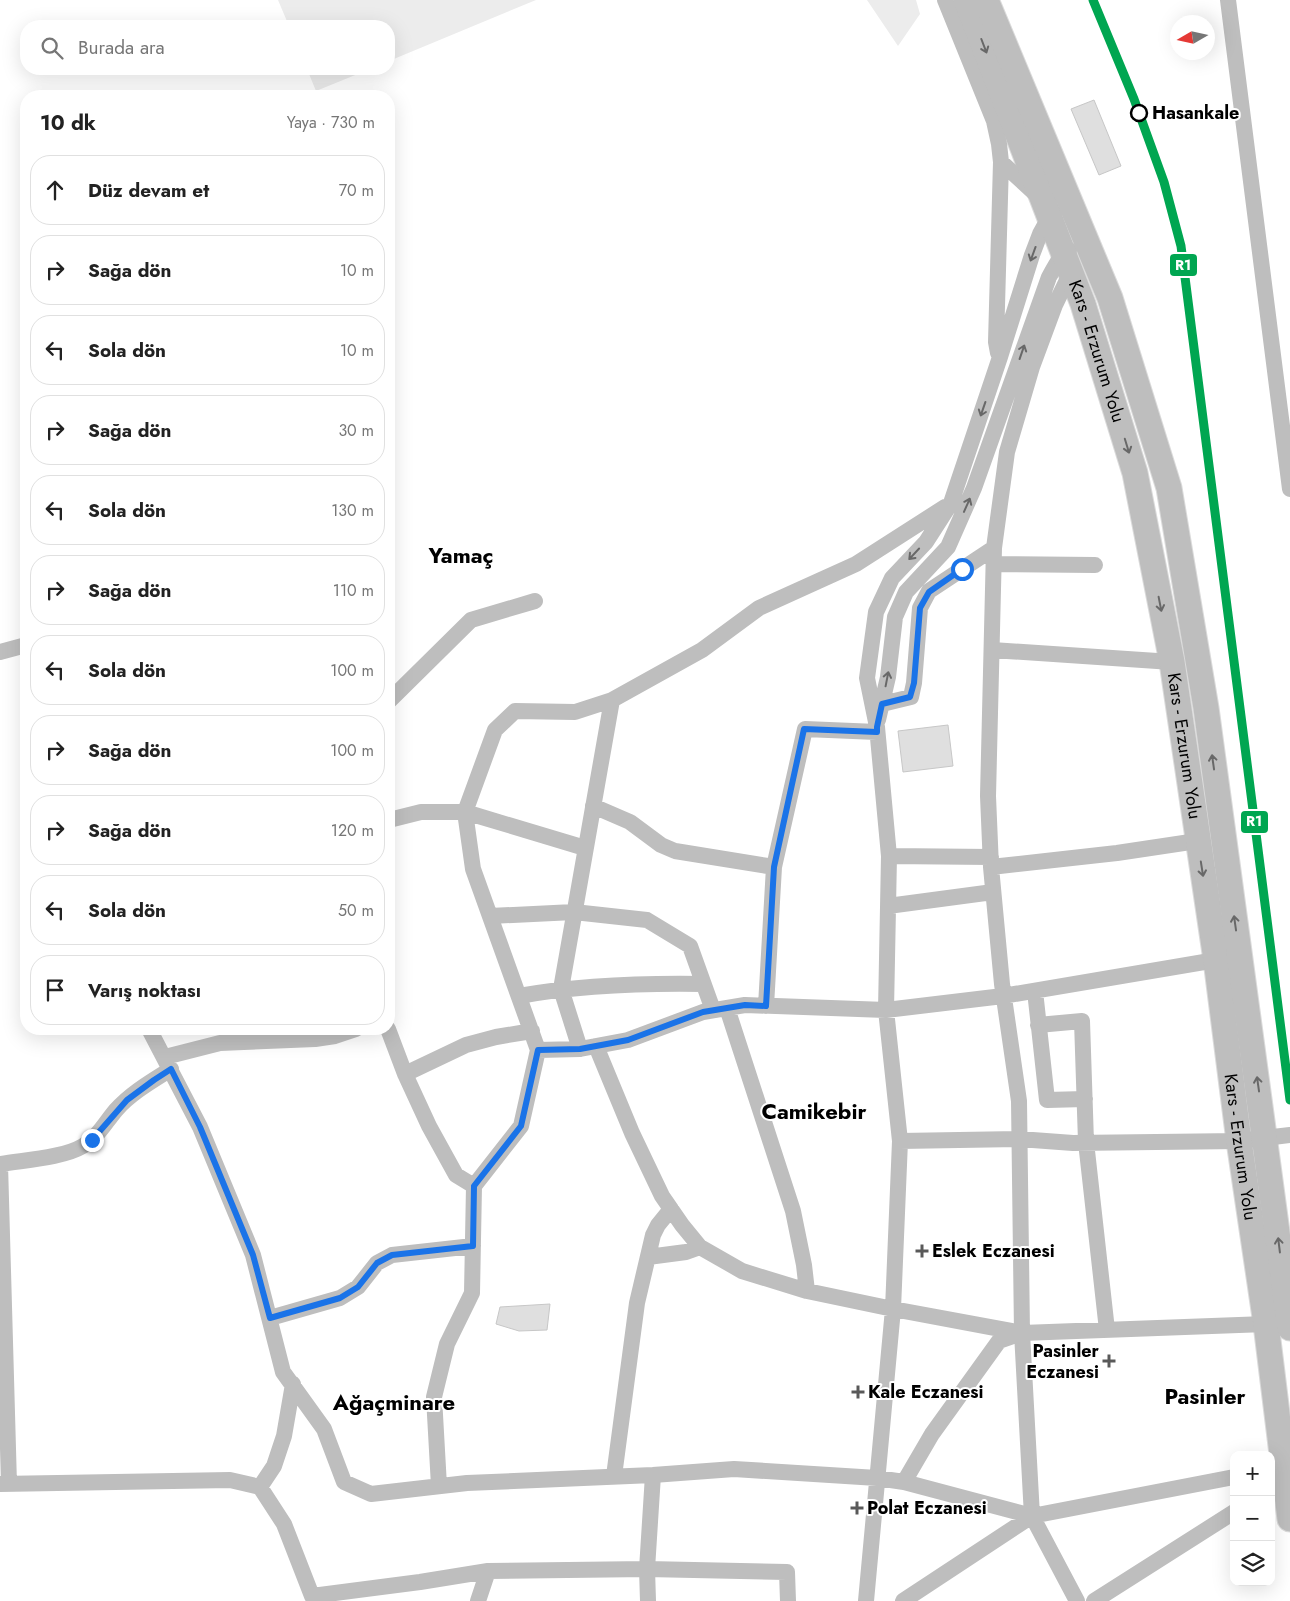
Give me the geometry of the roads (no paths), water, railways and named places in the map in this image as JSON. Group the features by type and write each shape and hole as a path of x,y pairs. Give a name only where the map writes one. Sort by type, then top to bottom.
{"highway":[{"name":"Kars - Erzurum Yolu","path":"966,0 1083,304 1135,473 1172,662 1216,960 1239,1141 1266,1324 1277,1468 1290,1519"},
{"name":"Kars - Erzurum Yolu","path":"986,0 1110,298 1169,488 1206,708 1290,1328"}],"street":[{"path":"945,0 994,121 999,144 1001,162 996,342 1000,357"},
{"path":"1228,0 1290,489"},
{"path":"1001,162 1047,210"},
{"path":"1047,210 1070,202"},
{"path":"866,1601 892,1309 900,1141 886,1010 889,856 877,730 867,678 876,612 892,578 926,542 951,503 1047,210"},
{"path":"1077,1601 1032,1516 1022,1333 1019,1101 1003,996 991,862 988,796 994,556 1007,452 1032,367 1055,305 1067,263 1086,240"},
{"path":"877,730 888,677 895,617 906,592 948,547 974,488 1046,286 1057,262 1067,263"},
{"path":"439,1486 434,1397 448,1344 472,1293 474,1186 521,1126 538,1050 473,869 465,812 494,730 514,711 575,712 612,700 702,650 759,608 856,564 951,503"},
{"path":"882,704 910,697 914,683 920,608 929,592 994,556 1094,565"},
{"path":"395,691 470,620 535,601"},
{"path":"0,652 20,647"},
{"path":"992,650 1172,662"},
{"path":"612,700 561,989 662,1196 700,1247 742,1271 807,1290 892,1309 1022,1333 1266,1324"},
{"path":"766,1006 774,867 804,729 877,730"},
{"path":"593,806 625,819 660,845 675,851 774,867"},
{"path":"395,818 421,812 465,812 585,848"},
{"path":"889,856 991,862 1117,853 1198,841"},
{"path":"888,906 994,892"},
{"path":"490,916 574,912 646,920 690,946 704,984 720,1009 794,1212 803,1256 807,1290"},
{"path":"538,1050 588,1047 628,1040 703,1012 745,1005 886,1010 1003,996 1216,960"},
{"path":"519,996 561,989 634,984 704,984"},
{"path":"1035,991 1047,1100 1085,1099"},
{"path":"1038,1025 1082,1021 1086,1142 1107,1330"},
{"path":"405,1074 466,1045 496,1037 532,1031"},
{"path":"152,1035 200,1127 253,1255 283,1372 324,1429 344,1482 371,1494 467,1483 653,1475 734,1469 877,1478 904,1482 1032,1516"},
{"path":"304,1035 220,1043 168,1063 154,1080 127,1100 98,1134 84,1145 69,1152 0,1164 4,1484 230,1480 260,1487 284,1524 313,1598 488,1572 647,1569 787,1572 788,1601"},
{"path":"325,1035 338,1035"},
{"path":"390,1035 405,1074 429,1126 456,1175 474,1186"},
{"path":"900,1141 1019,1139 1086,1142 1239,1141 1290,1135"},
{"path":"614,1476 636,1303 656,1230 671,1209"},
{"path":"270,1318 340,1298 361,1283 377,1263 392,1255 473,1246"},
{"path":"648,1257 686,1252 700,1247"},
{"path":"904,1482 932,1434 999,1341 1022,1333"},
{"path":"260,1487 274,1466 284,1436 292,1384"},
{"path":"648,1601 647,1569 653,1475"},
{"path":"903,1601 1032,1516 1230,1478"},
{"path":"1094,1601 1230,1515"},
{"path":"478,1601 488,1572"}],"place":[{"name":"Hasankale","path":"1139,113"},
{"name":"Eslek Eczanesi","path":"922,1251"},
{"name":"Pasinler Eczanesi","path":"1109,1361"},
{"name":"Kale Eczanesi","path":"858,1392"},
{"name":"Polat Eczanesi","path":"857,1508"}],"district":[{"name":"Yamaç","path":"461,555"},
{"name":"Camikebir","path":"814,1111"},
{"name":"Pasinler","path":"1205,1396"},
{"name":"Ağaçminare","path":"394,1402"}]}
